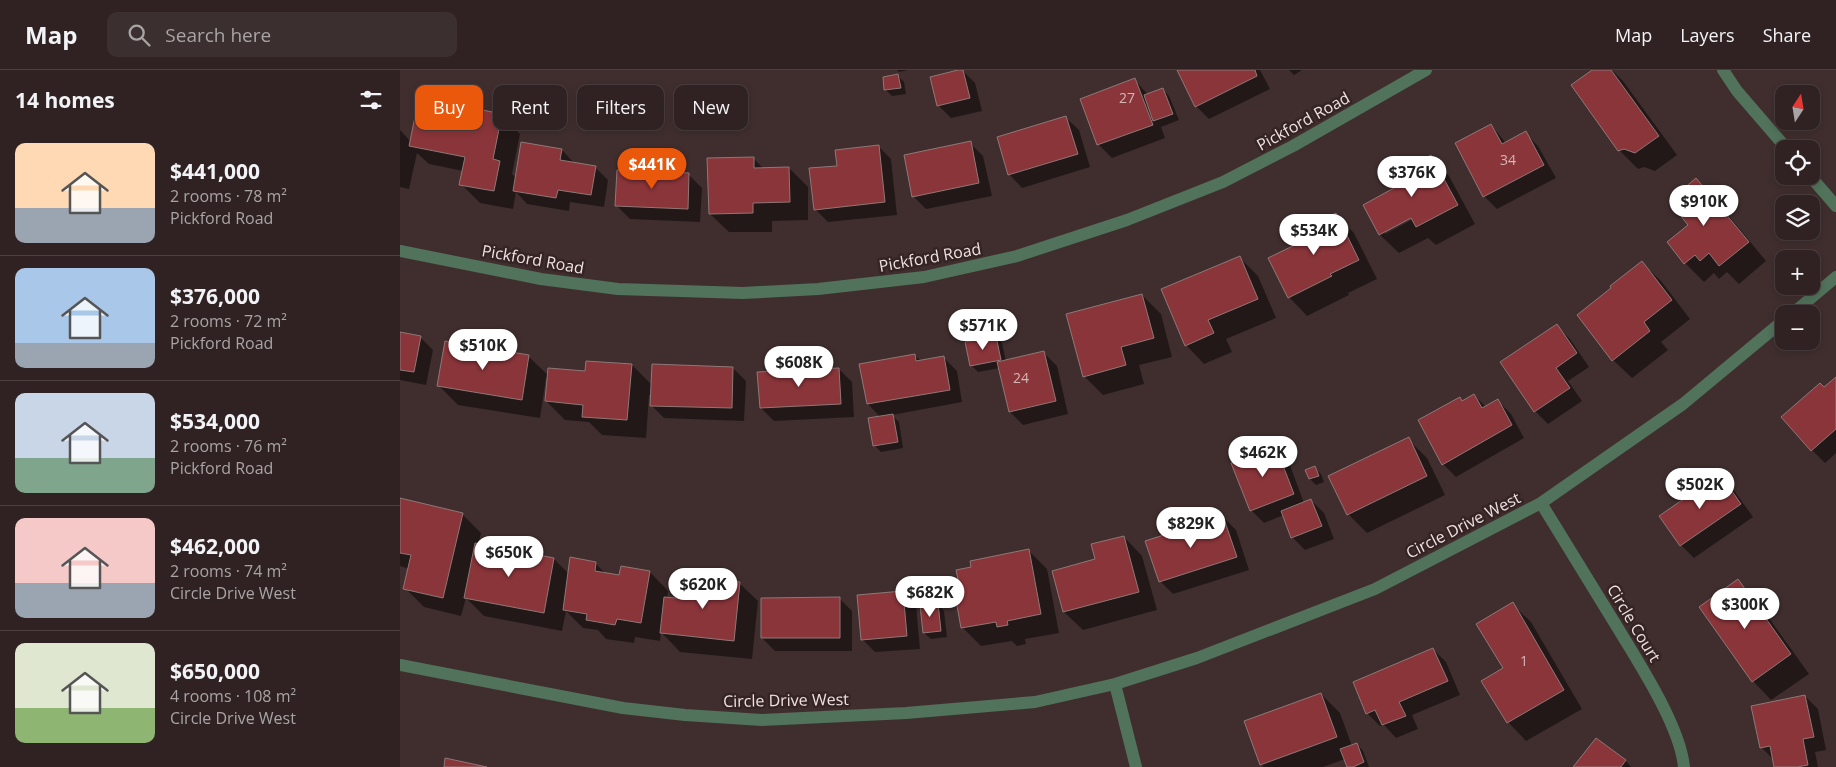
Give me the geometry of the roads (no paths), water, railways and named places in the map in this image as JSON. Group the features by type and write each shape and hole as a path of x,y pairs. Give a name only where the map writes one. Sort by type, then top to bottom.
{"street":[{"name":"Pickford Road","path":"400,251 540,279 618,289 743,293 818,289 924,277 1017,256 1127,220 1223,182 1293,146 1426,70"},
{"path":"1722,70 1737,91 1779,140"},
{"path":"1818,185 1836,206"},
{"path":"1802,305 1836,276"},
{"name":"Circle Drive West","path":"400,665 623,708 685,715 762,720 906,713 1035,702 1115,684 1197,658 1375,589 1541,502 1683,404 1775,327"},
{"name":"Circle Court","path":"1541,502 1647,677 1673,728 1684,767"},
{"path":"1115,684 1136,767"}]}
